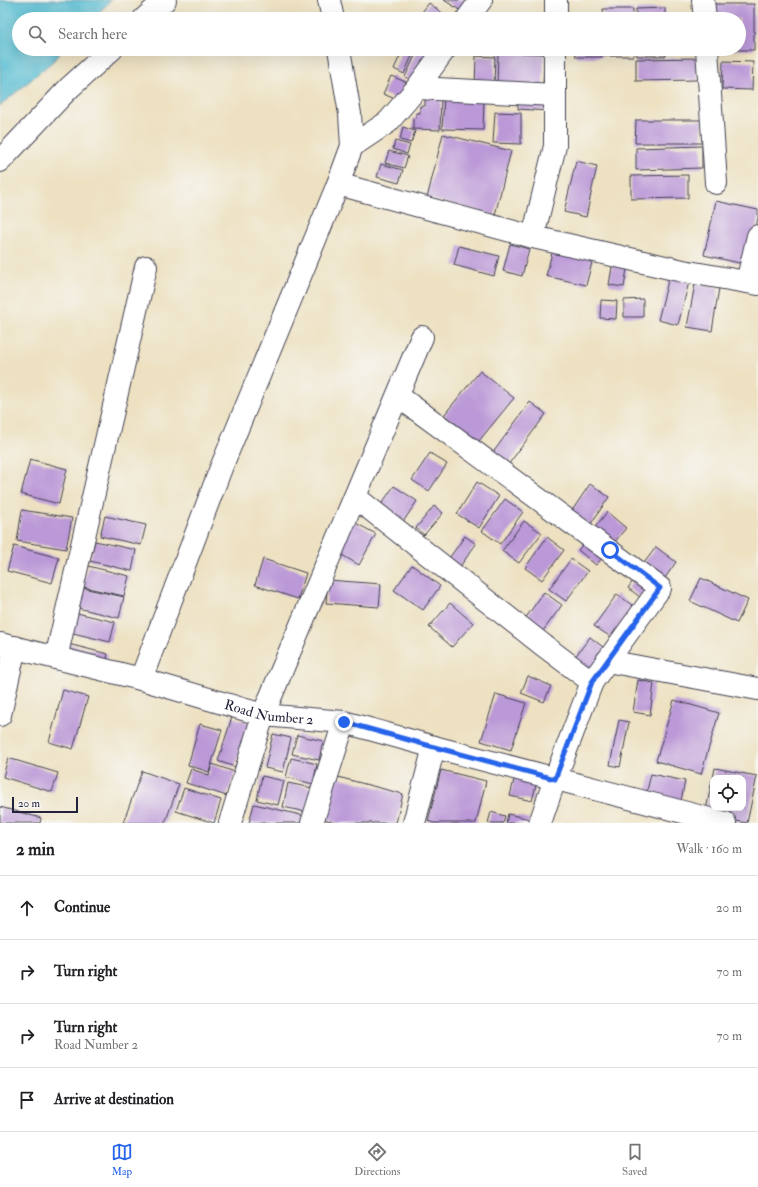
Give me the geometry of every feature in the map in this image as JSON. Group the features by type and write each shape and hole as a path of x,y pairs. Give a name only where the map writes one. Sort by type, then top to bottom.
{"street":[{"path":"152,12 165,0"},
{"path":"329,0 332,12"},
{"path":"472,12 481,0"},
{"path":"556,0 556,12"},
{"path":"704,0 705,12"},
{"path":"0,161 68,89 104,56"},
{"path":"141,679 221,468 338,184 352,146 350,114 339,56"},
{"path":"352,146 388,122 417,88 440,56"},
{"path":"533,237 555,146 555,56"},
{"path":"707,56 716,183"},
{"path":"417,88 555,95"},
{"path":"338,184 533,237 683,271 753,283 758,236"},
{"path":"56,658 146,267"},
{"path":"230,823 263,715 422,337"},
{"path":"398,396 660,588 592,682 540,823"},
{"path":"355,497 592,682"},
{"path":"0,714 8,646"},
{"name":"Road Number 2","path":"8,646 141,679 263,715 344,722 725,823"},
{"path":"607,661 758,689"},
{"path":"312,823 344,722"},
{"path":"414,823 434,747"}],"water":[{"path":"0,0 111,0 100,12 12,12 12,56 58,56 0,106"}],"building":[{"path":"444,0 469,0 461,11"},
{"path":"429,3 441,12 422,12"},
{"path":"711,4 754,4 754,50 746,50 746,12 711,12"},
{"path":"665,8 665,12 636,12 636,9"},
{"path":"603,9 633,9 633,12 603,12"},
{"path":"400,56 412,56 404,74 394,69"},
{"path":"415,56 428,56 413,81 405,77"},
{"path":"476,56 495,57 494,88 475,88"},
{"path":"498,56 544,56 543,86 497,85"},
{"path":"576,56 602,56 602,57"},
{"path":"697,58 698,80 636,81 636,59"},
{"path":"723,61 753,62 752,90 722,89"},
{"path":"391,76 406,82 398,100 383,94"},
{"path":"518,94 549,96 548,111 518,109"},
{"path":"425,97 441,98 440,130 413,129 413,118 416,119 416,113 420,113 420,106 425,106"},
{"path":"444,98 484,100 483,130 442,129"},
{"path":"495,112 521,113 521,144 493,143"},
{"path":"636,120 702,120 702,143 635,143"},
{"path":"403,127 415,131 411,143 400,140"},
{"path":"443,134 511,151 495,215 427,198"},
{"path":"395,141 410,145 407,154 393,149"},
{"path":"702,146 702,168 636,170 636,148"},
{"path":"389,151 408,156 404,168 385,163"},
{"path":"576,161 597,166 586,217 564,212"},
{"path":"381,164 403,170 399,183 377,177"},
{"path":"688,175 688,198 631,199 631,176"},
{"path":"716,201 758,210 758,218 748,265 704,255"},
{"path":"510,244 529,249 522,276 503,271"},
{"path":"459,246 499,256 494,276 454,265"},
{"path":"553,249 593,259 586,285 546,276"},
{"path":"613,261 628,263 624,287 609,285"},
{"path":"669,277 689,282 678,325 658,320"},
{"path":"695,284 719,288 712,331 687,327"},
{"path":"643,299 643,317 624,317 624,300"},
{"path":"601,300 617,301 616,319 600,318"},
{"path":"480,371 514,398 478,442 444,415"},
{"path":"530,402 546,414 505,469 489,458"},
{"path":"430,453 447,464 429,491 412,480"},
{"path":"30,459 67,469 59,504 21,494"},
{"path":"477,482 499,496 479,528 457,514"},
{"path":"590,484 609,497 590,525 571,512"},
{"path":"394,486 417,501 403,522 380,506"},
{"path":"505,499 523,512 500,544 482,531"},
{"path":"434,506 443,513 424,535 416,528"},
{"path":"22,510 72,518 66,549 17,541"},
{"path":"607,512 626,528 612,545 593,530"},
{"path":"105,516 146,525 141,545 100,536"},
{"path":"352,521 376,534 359,565 335,551"},
{"path":"524,521 542,533 519,563 502,551"},
{"path":"465,536 476,544 459,568 447,561"},
{"path":"547,537 564,550 542,580 525,568"},
{"path":"95,541 136,550 132,571 90,561"},
{"path":"586,541 604,556 596,565 578,550"},
{"path":"14,546 59,558 52,583 7,571"},
{"path":"656,547 676,562 665,578 644,563"},
{"path":"263,559 306,573 298,599 255,585"},
{"path":"571,559 588,571 566,601 549,589"},
{"path":"412,565 440,586 423,610 394,590"},
{"path":"88,566 129,576 124,596 83,587"},
{"path":"638,574 655,586 644,600 628,588"},
{"path":"701,578 748,600 737,623 690,601"},
{"path":"328,580 381,584 379,607 326,603"},
{"path":"83,588 124,597 119,618 78,608"},
{"path":"544,592 562,605 540,635 522,623"},
{"path":"617,594 636,608 614,639 594,626"},
{"path":"450,603 473,623 452,647 429,627"},
{"path":"73,612 115,622 110,642 69,632"},
{"path":"590,637 607,650 588,674 572,661"},
{"path":"64,643 108,654 105,668 61,658"},
{"path":"528,676 551,686 544,702 521,693"},
{"path":"638,680 654,683 650,715 633,712"},
{"path":"63,690 88,697 73,749 49,742"},
{"path":"496,694 526,703 511,750 481,741"},
{"path":"674,700 719,713 701,774 656,761"},
{"path":"232,717 250,723 235,767 218,761"},
{"path":"619,720 629,722 620,767 610,765"},
{"path":"200,724 222,730 209,772 188,765"},
{"path":"273,734 291,738 283,772 265,768"},
{"path":"297,735 323,741 319,760 292,754"},
{"path":"8,758 58,773 52,792 3,777"},
{"path":"291,758 317,764 313,784 286,777"},
{"path":"212,764 235,772 227,796 186,783 191,769 209,775"},
{"path":"715,768 757,776 747,823 705,815 710,790 710,811 746,811 746,775 714,775"},
{"path":"441,770 486,781 476,823 434,823 428,821"},
{"path":"142,771 179,784 165,823 123,823"},
{"path":"651,774 685,781 680,806 645,799"},
{"path":"262,776 284,781 278,805 257,800"},
{"path":"334,776 403,794 396,823 338,823 323,819"},
{"path":"515,776 537,781 532,801 510,796"},
{"path":"288,783 312,788 306,812 283,807"},
{"path":"184,788 221,800 214,823 176,811"},
{"path":"254,804 305,816 304,823 249,823"},
{"path":"0,807 41,818 40,823 0,823"},
{"path":"491,812 505,816 503,823 488,823"},
{"path":"508,814 530,819 529,823 506,823"}],"route":[{"path":"344,722 555,779 592,682 660,588 610,550"}]}
